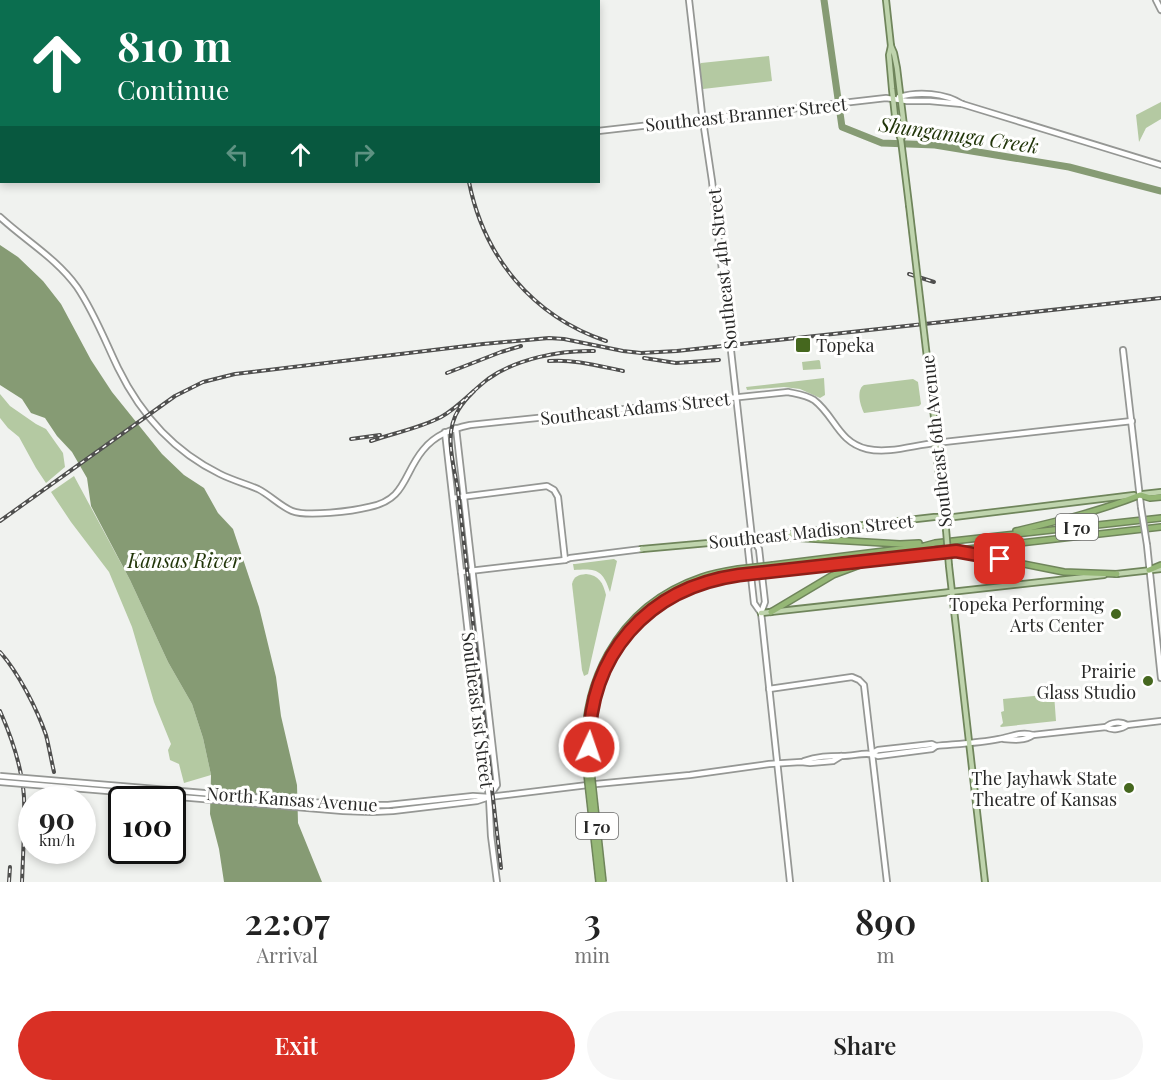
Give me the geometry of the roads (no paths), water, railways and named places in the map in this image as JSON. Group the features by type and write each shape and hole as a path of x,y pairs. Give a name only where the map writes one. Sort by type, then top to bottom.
{"highway":[{"path":"993,536 1081,515 1140,495 1150,498 1161,497"},
{"name":"I 70","path":"601,882 589,747 591,712 610,651 632,621 652,607 678,591 739,572 935,543 1161,518"},
{"name":"I 70","path":"774,568 876,560 1161,528"},
{"path":"765,536 900,544 935,543"},
{"path":"956,551 1064,572 1117,574"},
{"path":"771,612 833,575 876,560"},
{"path":"1149,570 1161,567"}],"main road":[{"name":"Southeast 6th Avenue","path":"886,0 904,126 901,140"},
{"name":"Southeast 6th Avenue","path":"891,46 889,55 896,125 901,140 934,417 985,882"},
{"name":"Southeast Madison Street","path":"642,549 1161,492"},
{"path":"761,614 1149,570"}],"street":[{"name":"Southeast 4th Street","path":"689,0 752,538 759,549 765,602 761,614 790,882"},
{"path":"1156,0 1161,10"},
{"name":"Southeast Branner Street","path":"600,131 819,105 900,98 962,104 1161,165"},
{"name":"Southeast Adams Street","path":"0,217 54,260 77,287 127,385 149,418 169,440 199,462 259,490 297,513 311,514 362,508 385,502 404,483 424,448 445,432 470,425 788,392 807,396 822,407 844,436 857,445 871,449 896,449 936,443"},
{"path":"1124,350 1161,678"},
{"path":"936,443 1132,421"},
{"name":"Southeast 1st Street","path":"456,428 497,785 489,797"},
{"name":"Southeast 1st Street","path":"445,432 478,721 489,797"},
{"path":"453,498 547,486 553,489 558,497 565,560"},
{"name":"Southeast 4th Street","path":"752,538 748,549 754,603 761,614"},
{"name":"Southeast Madison Street","path":"461,572 642,549"},
{"path":"769,688 852,677 864,685 887,882"},
{"name":"North Kansas Avenue","path":"0,782 372,812 473,796 489,797 777,764 832,761 841,756 872,753 878,750 932,744 936,746 1002,739 1022,734 1033,735 1106,727 1109,724 1123,722 1127,725 1161,720"},
{"name":"North Kansas Avenue","path":"0,776 354,806 428,804"},
{"path":"489,797 497,882"}],"water":[{"name":"Kansas River","path":"0,245 18,257 43,281 61,304 91,360 112,392 162,454 184,475 204,488 218,513 233,529 259,607 276,677 281,716 297,785 298,823 322,882 224,882 210,814 211,775 203,738 192,704 168,662 130,580 91,506 87,478 72,452 45,418 31,413 22,399 0,385"}],"waterway":[{"name":"Shunganuga Creek","path":"824,0 842,127 882,143 935,145 1069,167 1161,191"}],"railway":[{"path":"469,183 486,235 499,259 515,280 555,316 579,330 606,341"},
{"path":"909,274 934,282"},
{"path":"0,521 175,396 203,382 235,374 549,338 641,353 677,351 1161,298"},
{"path":"447,373 521,346"},
{"path":"371,441 441,417 454,409 488,379 512,366 553,354 594,351"},
{"path":"644,358 676,363 719,360"},
{"path":"549,361 577,362 623,371"},
{"path":"474,391 462,404 454,418 451,449 458,491 501,868"},
{"path":"351,439 380,435"},
{"path":"0,652 20,680 38,714 46,735 54,772"},
{"path":"0,711 16,753 23,786 22,882"},
{"path":"9,882 10,867"}],"place":[{"name":"Topeka","path":"803,345"},
{"name":"Topeka Performing Arts Center","path":"1116,614"},
{"name":"Prairie Glass Studio","path":"1148,681"},
{"name":"The Jayhawk State Theatre of Kansas","path":"1129,788"}]}
